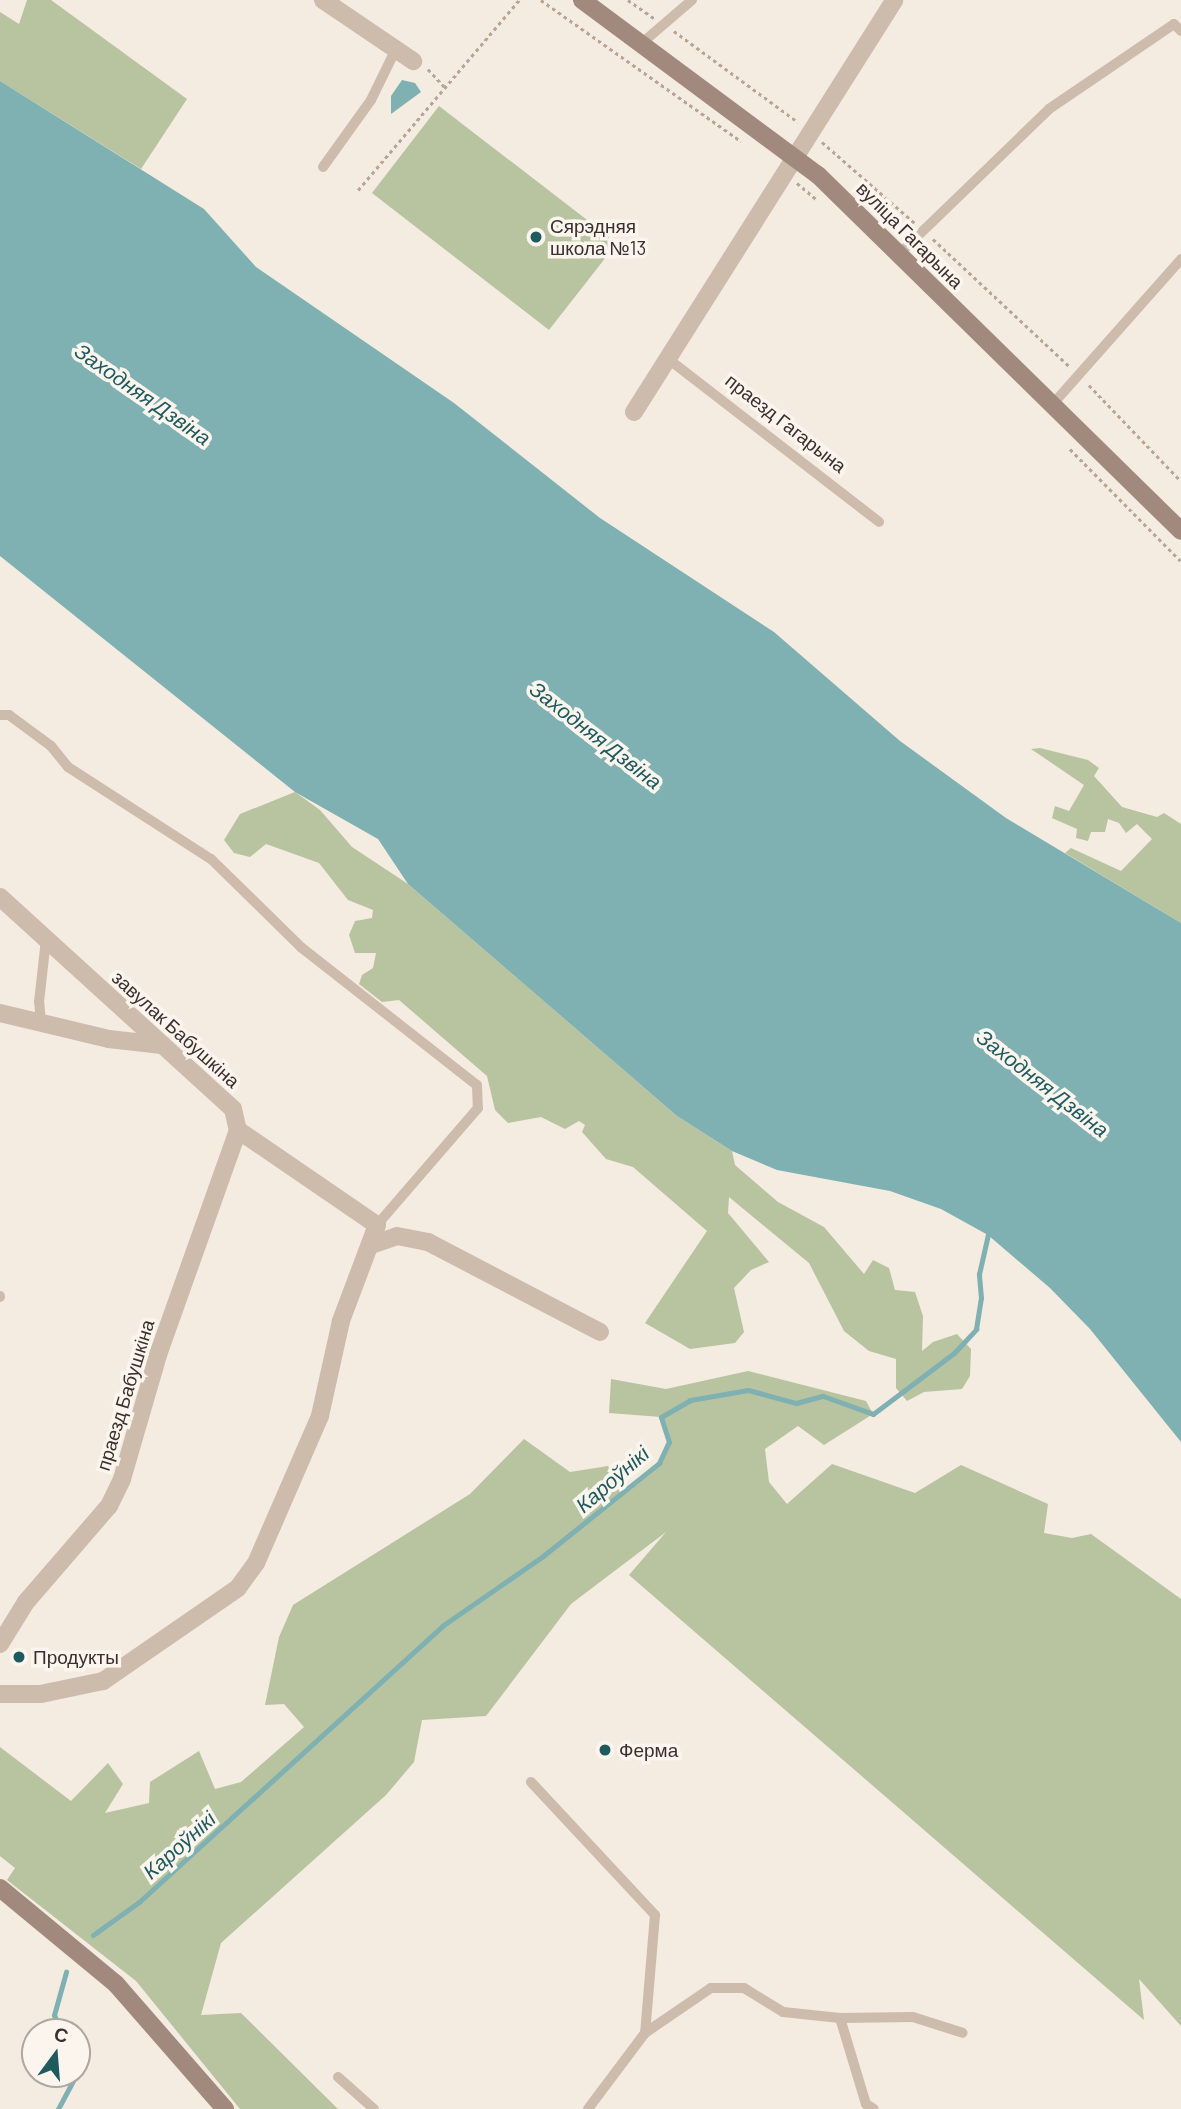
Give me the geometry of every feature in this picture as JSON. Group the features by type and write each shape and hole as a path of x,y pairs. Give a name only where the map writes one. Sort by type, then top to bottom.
{"main road":[{"name":"вуліца Гагарына","path":"582,0 794,156 899,254 1181,531"},
{"path":"0,1888 116,1984 198,2074 225,2109"}],"street":[{"path":"323,0 413,61"},
{"path":"634,412 894,0"},
{"name":"завулак Бабушкіна","path":"0,898 233,1109 238,1130 377,1225"},
{"path":"0,1013 109,1039 162,1045"},
{"name":"праезд Бабушкіна","path":"0,1644 26,1602 109,1506 122,1479 159,1352 238,1130"},
{"path":"0,1694 41,1694 103,1681 238,1588 256,1563 320,1416 341,1321 374,1244 377,1225"},
{"path":"374,1244 397,1236 428,1242 600,1332"}],"lane":[{"path":"642,43 692,0"},
{"path":"899,254 1049,109 1174,24 1181,31"},
{"path":"323,167 371,100 396,49"},
{"path":"1052,405 1181,259"},
{"name":"праезд Гагарына","path":"667,358 879,522"},
{"path":"0,715 9,715 51,746 68,767 211,859 302,948 477,1085 478,1108 377,1225"},
{"path":"41,1023 39,1002 46,939"},
{"path":"531,1782 655,1915 645,2033"},
{"path":"588,2109 645,2033 711,1988 744,1988 783,2012 840,2018 913,2017 963,2033"},
{"path":"840,2018 866,2104 874,2109"},
{"path":"338,2077 374,2109"}],"path":[{"path":"358,190 519,0"},
{"path":"542,0 741,142"},
{"path":"413,61 422,63 445,87"},
{"path":"785,172 826,208"},
{"path":"1064,442 1181,561"}],"green space":[{"path":"27,0 51,0 187,99 141,169 0,81 0,12 19,24"},
{"path":"439,106 617,243 549,330 372,193"},
{"path":"1040,748 1088,760 1099,768 1094,776 1122,807 1157,817 1164,813 1181,824 1181,923 1065,853 1071,848 1121,871 1152,839 1137,824 1126,833 1119,823 1108,819 1105,832 1091,832 1088,841 1076,838 1077,829 1052,818 1055,806 1069,811 1084,785 1031,749"},
{"path":"295,792 320,810 352,847 408,884 677,1116 732,1151 735,1165 778,1202 824,1227 864,1274 873,1260 889,1268 895,1290 915,1292 923,1316 922,1351 933,1342 957,1334 971,1349 970,1376 962,1389 924,1392 907,1401 896,1388 896,1359 869,1351 844,1331 809,1263 729,1197 728,1213 769,1262 751,1270 734,1288 744,1332 735,1343 690,1349 645,1323 707,1231 633,1167 606,1159 582,1132 585,1125 579,1121 565,1129 541,1117 508,1123 495,1110 487,1076 399,1000 382,1002 359,984 362,975 373,968 376,953 355,953 349,935 355,921 372,918 373,910 348,900 319,863 266,844 250,857 234,853 224,840 240,814"},
{"path":"748,1371 866,1401 873,1414 824,1445 798,1426 765,1449 769,1482 787,1504 832,1464 915,1493 961,1465 1048,1504 1044,1533 1072,1538 1091,1534 1181,1599 1181,2026 1139,1979 1144,2020 629,1575 666,1532 571,1604 486,1716 422,1720 414,1762 386,1795 221,1943 201,2015 241,2013 338,2109 240,2109 136,1981 7,1880 15,1868 0,1856 0,1747 71,1801 108,1763 123,1784 105,1813 149,1803 150,1782 199,1751 215,1789 241,1782 304,1727 284,1704 265,1705 279,1637 293,1605 470,1494 524,1439 570,1472 608,1466 620,1492 659,1463 669,1442 661,1417 609,1413 611,1379 666,1389"}],"water":[{"path":"402,80 415,83 421,92 391,114 391,96"},
{"name":"Заходняя Дзвіна","path":"0,81 204,209 256,267 454,403 600,518 774,632 900,741 1006,818 1181,923 1181,1442 1090,1329 1050,1288 988,1235 941,1209 890,1191 777,1170 732,1151 677,1116 408,884 378,839 295,792 0,556"}],"waterway":[{"name":"Кароўнікі","path":"93,1935 139,1902 442,1626 543,1556 659,1463 669,1442 661,1417 690,1400 748,1390 796,1403 823,1396 873,1414 954,1353 976,1329 981,1298 979,1274 989,1230"},
{"name":"Кароўнікі","path":"55,2018 66,1972"},
{"name":"Кароўнікі","path":"58,2109 69,2088"}],"place":[{"name":"Сярэдняя школа №13","path":"536,237"},
{"name":"Продукты","path":"19,1657"},
{"name":"Ферма","path":"605,1750"}]}
